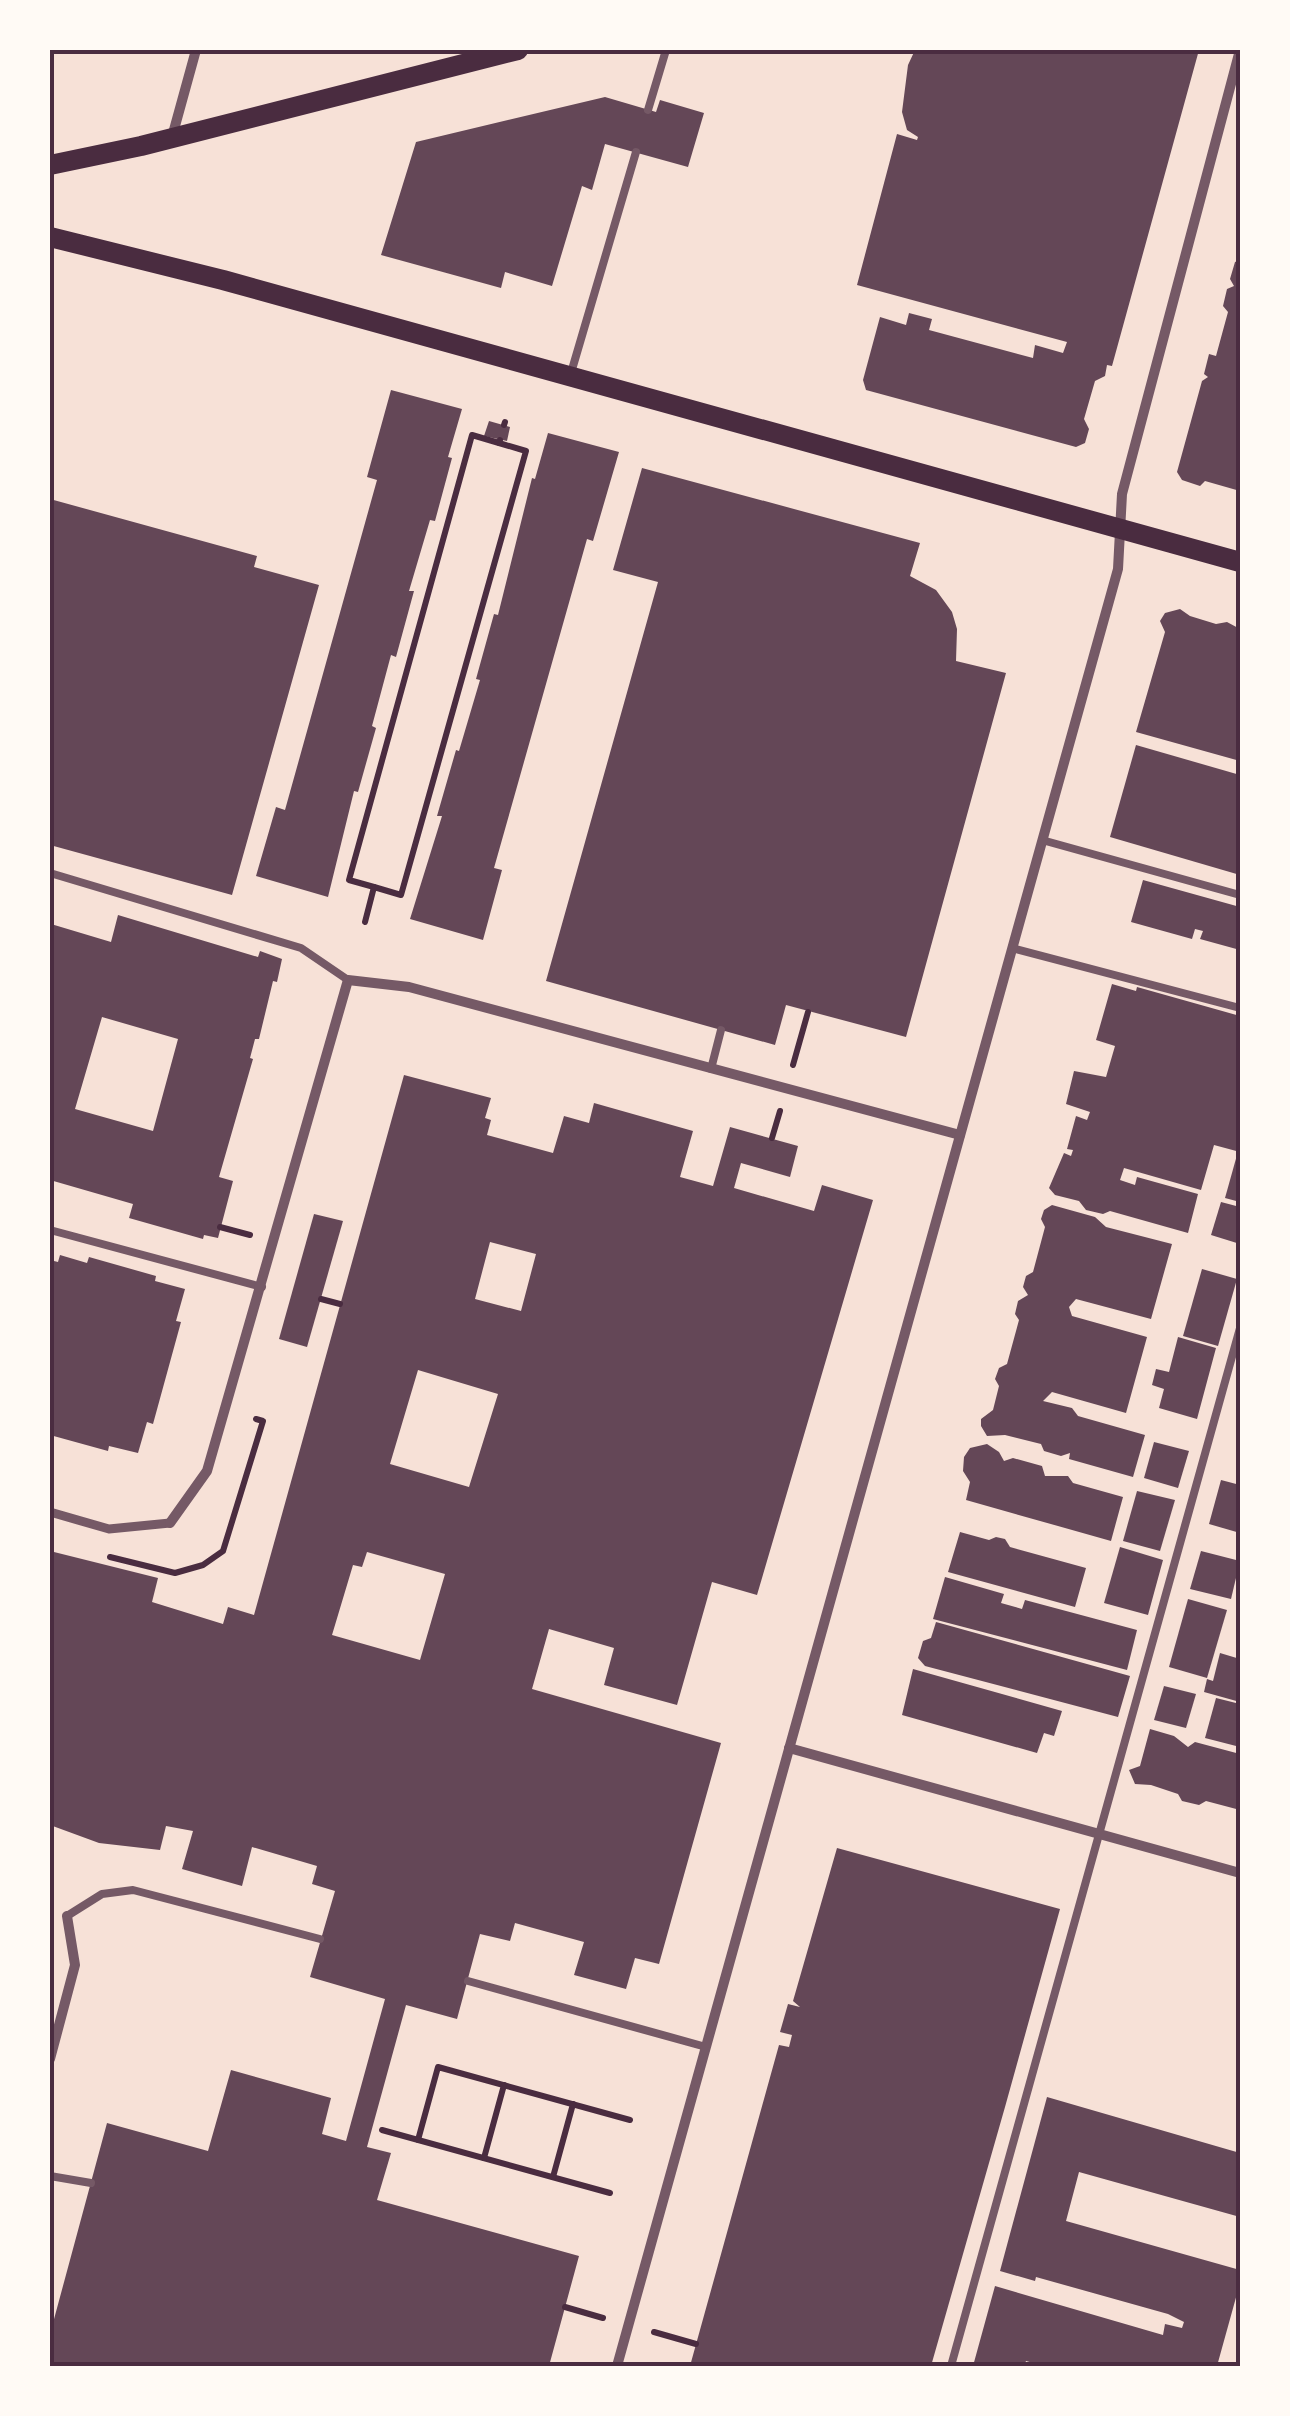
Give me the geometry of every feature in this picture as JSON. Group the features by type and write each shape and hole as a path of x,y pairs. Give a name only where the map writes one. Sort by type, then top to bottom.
{"main road":[{"path":"50,165 476,55 518,50"},
{"path":"50,237 241,285 1240,562"}],"street":[{"path":"172,136 196,50"},
{"path":"618,2366 1118,568 1122,494 1240,50"},
{"path":"50,1512 109,1529 170,1523 207,1471 348,980 409,987 960,1136"},
{"path":"790,1748 1240,1873"},
{"path":"50,2058 75,1965 66,1916"}],"lane":[{"path":"648,110 666,50"},
{"path":"570,377 636,152"},
{"path":"1042,840 1240,895"},
{"path":"50,872 301,948 348,980"},
{"path":"1012,948 1240,1008"},
{"path":"710,1068 721,1030"},
{"path":"50,1230 262,1287"},
{"path":"952,2366 1240,1328"},
{"path":"66,1916 102,1894 132,1890 320,1939"},
{"path":"468,1981 706,2047"},
{"path":"50,2176 90,2183"}],"path":[{"path":"472,435 499,441 526,451 401,895 374,887 349,880 472,435"},
{"path":"365,922 374,887"},
{"path":"320,1299 340,1304"},
{"path":"418,2140 438,2067 630,2120"},
{"path":"484,2158 504,2085"},
{"path":"553,2178 573,2104"},
{"path":"382,2130 610,2193"}],"building":[{"path":"915,50 1199,50 1112,366 1107,365 1105,376 1095,381 1084,419 1089,429 1085,443 1076,447 866,390 863,380 880,317 906,325 909,313 932,319 929,330 1033,358 1035,345 1063,353 1067,342 857,285 897,134 917,140 918,137 907,130 902,112 908,65"},
{"path":"605,97 656,112 660,100 704,113 688,167 605,144 592,190 582,186 552,286 505,272 501,288 381,255 416,142"},
{"path":"1240,260 1240,491 1205,481 1200,486 1182,480 1177,472 1202,381 1208,377 1204,374 1209,354 1216,356 1228,312 1223,306 1227,289 1234,286 1230,279 1235,262"},
{"path":"391,390 462,409 435,521 430,520 409,591 414,591 396,657 391,655 372,726 376,728 358,792 354,791 328,897 256,876 276,807 285,810 377,480 367,477"},
{"path":"489,421 510,427 507,441 484,436"},
{"path":"548,433 619,452 593,541 587,539 494,868 502,870 483,940 410,919 442,816 437,816 456,750 459,751 480,680 476,679 494,614 498,615 532,478 535,479"},
{"path":"642,468 920,543 910,576 936,590 952,612 957,629 956,661 1006,673 906,1037 786,1005 775,1045 546,981 658,582 613,570"},
{"path":"50,499 257,556 254,567 319,585 232,895 50,845"},
{"path":"1180,609 1190,616 1216,624 1227,622 1240,629 1240,761 1136,732 1165,632 1160,621 1165,613"},
{"path":"1136,745 1240,775 1240,875 1110,837"},
{"path":"1143,880 1240,907 1240,950 1200,939 1203,931 1195,929 1192,939 1131,922"},
{"path":"118,915 258,957 260,951 282,959 259,1039 255,1039 250,1058 253,1059 219,1177 233,1181 218,1238 204,1235 203,1239 129,1218 133,1204 50,1180 51,924 111,942","holes":["102,1017 178,1039 153,1131 75,1109"]},
{"path":"1112,984 1136,991 1137,987 1240,1016 1240,1152 1214,1145 1201,1190 1124,1168 1120,1180 1135,1185 1137,1177 1198,1194 1188,1233 1110,1211 1103,1214 1086,1210 1079,1201 1055,1195 1049,1188 1064,1153 1071,1156 1073,1150 1067,1149 1076,1116 1087,1120 1090,1112 1066,1104 1074,1071 1106,1077 1115,1046 1096,1040"},
{"path":"404,1075 491,1098 485,1118 491,1120 487,1135 553,1153 564,1116 589,1123 594,1103 693,1131 680,1177 713,1186 730,1127 798,1146 790,1177 741,1163 734,1188 814,1211 822,1185 873,1200 757,1595 712,1582 677,1705 604,1685 614,1648 549,1629 532,1689 721,1743 659,1964 635,1958 626,1989 574,1975 584,1942 515,1923 510,1941 480,1934 457,2019 406,2005 367,2147 391,2153 377,2200 579,2256 549,2366 50,2366 50,2334 107,2123 208,2151 231,2070 331,2098 322,2134 346,2141 385,1999 310,1977 335,1891 312,1884 317,1866 252,1847 242,1886 182,1869 193,1831 166,1826 160,1850 99,1843 50,1825 50,1551 158,1578 152,1602 223,1624 228,1607 254,1615","holes":["490,1242 536,1254 521,1311 475,1299","418,1370 498,1394 469,1487 390,1464","367,1552 445,1574 420,1660 332,1635 353,1565 362,1567"]},
{"path":"1237,1155 1240,1156 1240,1202 1225,1198"},
{"path":"1221,1202 1240,1207 1240,1244 1211,1235"},
{"path":"1052,1205 1095,1217 1106,1227 1172,1244 1151,1319 1076,1299 1069,1307 1072,1316 1147,1337 1126,1413 1052,1392 1043,1401 1072,1408 1078,1416 1145,1435 1133,1477 1069,1459 1070,1453 1061,1456 1044,1451 1041,1444 1005,1435 987,1436 981,1426 981,1419 993,1410 999,1386 995,1379 999,1368 1007,1364 1019,1320 1015,1314 1018,1301 1028,1295 1023,1287 1026,1276 1033,1272 1045,1227 1041,1219 1044,1210"},
{"path":"314,1214 343,1221 307,1347 279,1339"},
{"path":"60,1255 87,1263 89,1257 156,1276 155,1281 185,1289 176,1321 181,1322 153,1424 147,1422 138,1453 109,1446 108,1451 50,1435 50,1260 58,1262"},
{"path":"1202,1269 1237,1279 1218,1346 1183,1336"},
{"path":"1178,1337 1216,1348 1197,1419 1159,1408 1164,1389 1152,1385 1156,1369 1169,1372"},
{"path":"1154,1442 1189,1451 1178,1488 1144,1478"},
{"path":"987,1444 1004,1461 1013,1458 1042,1466 1045,1476 1068,1476 1073,1483 1123,1497 1111,1541 966,1500 970,1482 963,1471 964,1457 970,1448"},
{"path":"1221,1480 1240,1485 1240,1533 1209,1524"},
{"path":"1137,1491 1175,1500 1160,1551 1123,1541"},
{"path":"960,1532 989,1540 1005,1539 1010,1547 1086,1568 1075,1607 948,1572"},
{"path":"1120,1547 1163,1560 1148,1615 1104,1603"},
{"path":"1201,1551 1240,1561 1231,1599 1190,1589"},
{"path":"945,1577 1004,1594 1001,1603 1022,1609 1025,1600 1137,1630 1127,1670 933,1619"},
{"path":"1188,1599 1227,1610 1207,1678 1169,1667"},
{"path":"936,1622 1130,1676 1118,1717 925,1666 918,1658 923,1641 931,1638"},
{"path":"1220,1653 1240,1659 1240,1702 1204,1692 1207,1679 1213,1681"},
{"path":"913,1669 1062,1711 1054,1736 1044,1733 1037,1753 902,1715"},
{"path":"1164,1686 1196,1694 1186,1728 1154,1720"},
{"path":"1216,1698 1240,1704 1240,1747 1205,1738"},
{"path":"1150,1729 1174,1736 1188,1747 1195,1742 1240,1754 1240,1810 1206,1801 1199,1805 1182,1801 1178,1794 1135,1784 1129,1770 1140,1766"},
{"path":"837,1848 1060,1909 1005,2107 931,2366 690,2366 779,2045 789,2047 792,2035 780,2032 788,2004 800,2007 793,2001"},
{"path":"1047,2097 1240,2153 1240,2217 1079,2172 1066,2221 1240,2270 1240,2283 1217,2366 1044,2366 1026,2361 1024,2366 973,2366 995,2286 1163,2335 1165,2324 1182,2328 1184,2322 1036,2277 1035,2281 1000,2271"}]}
